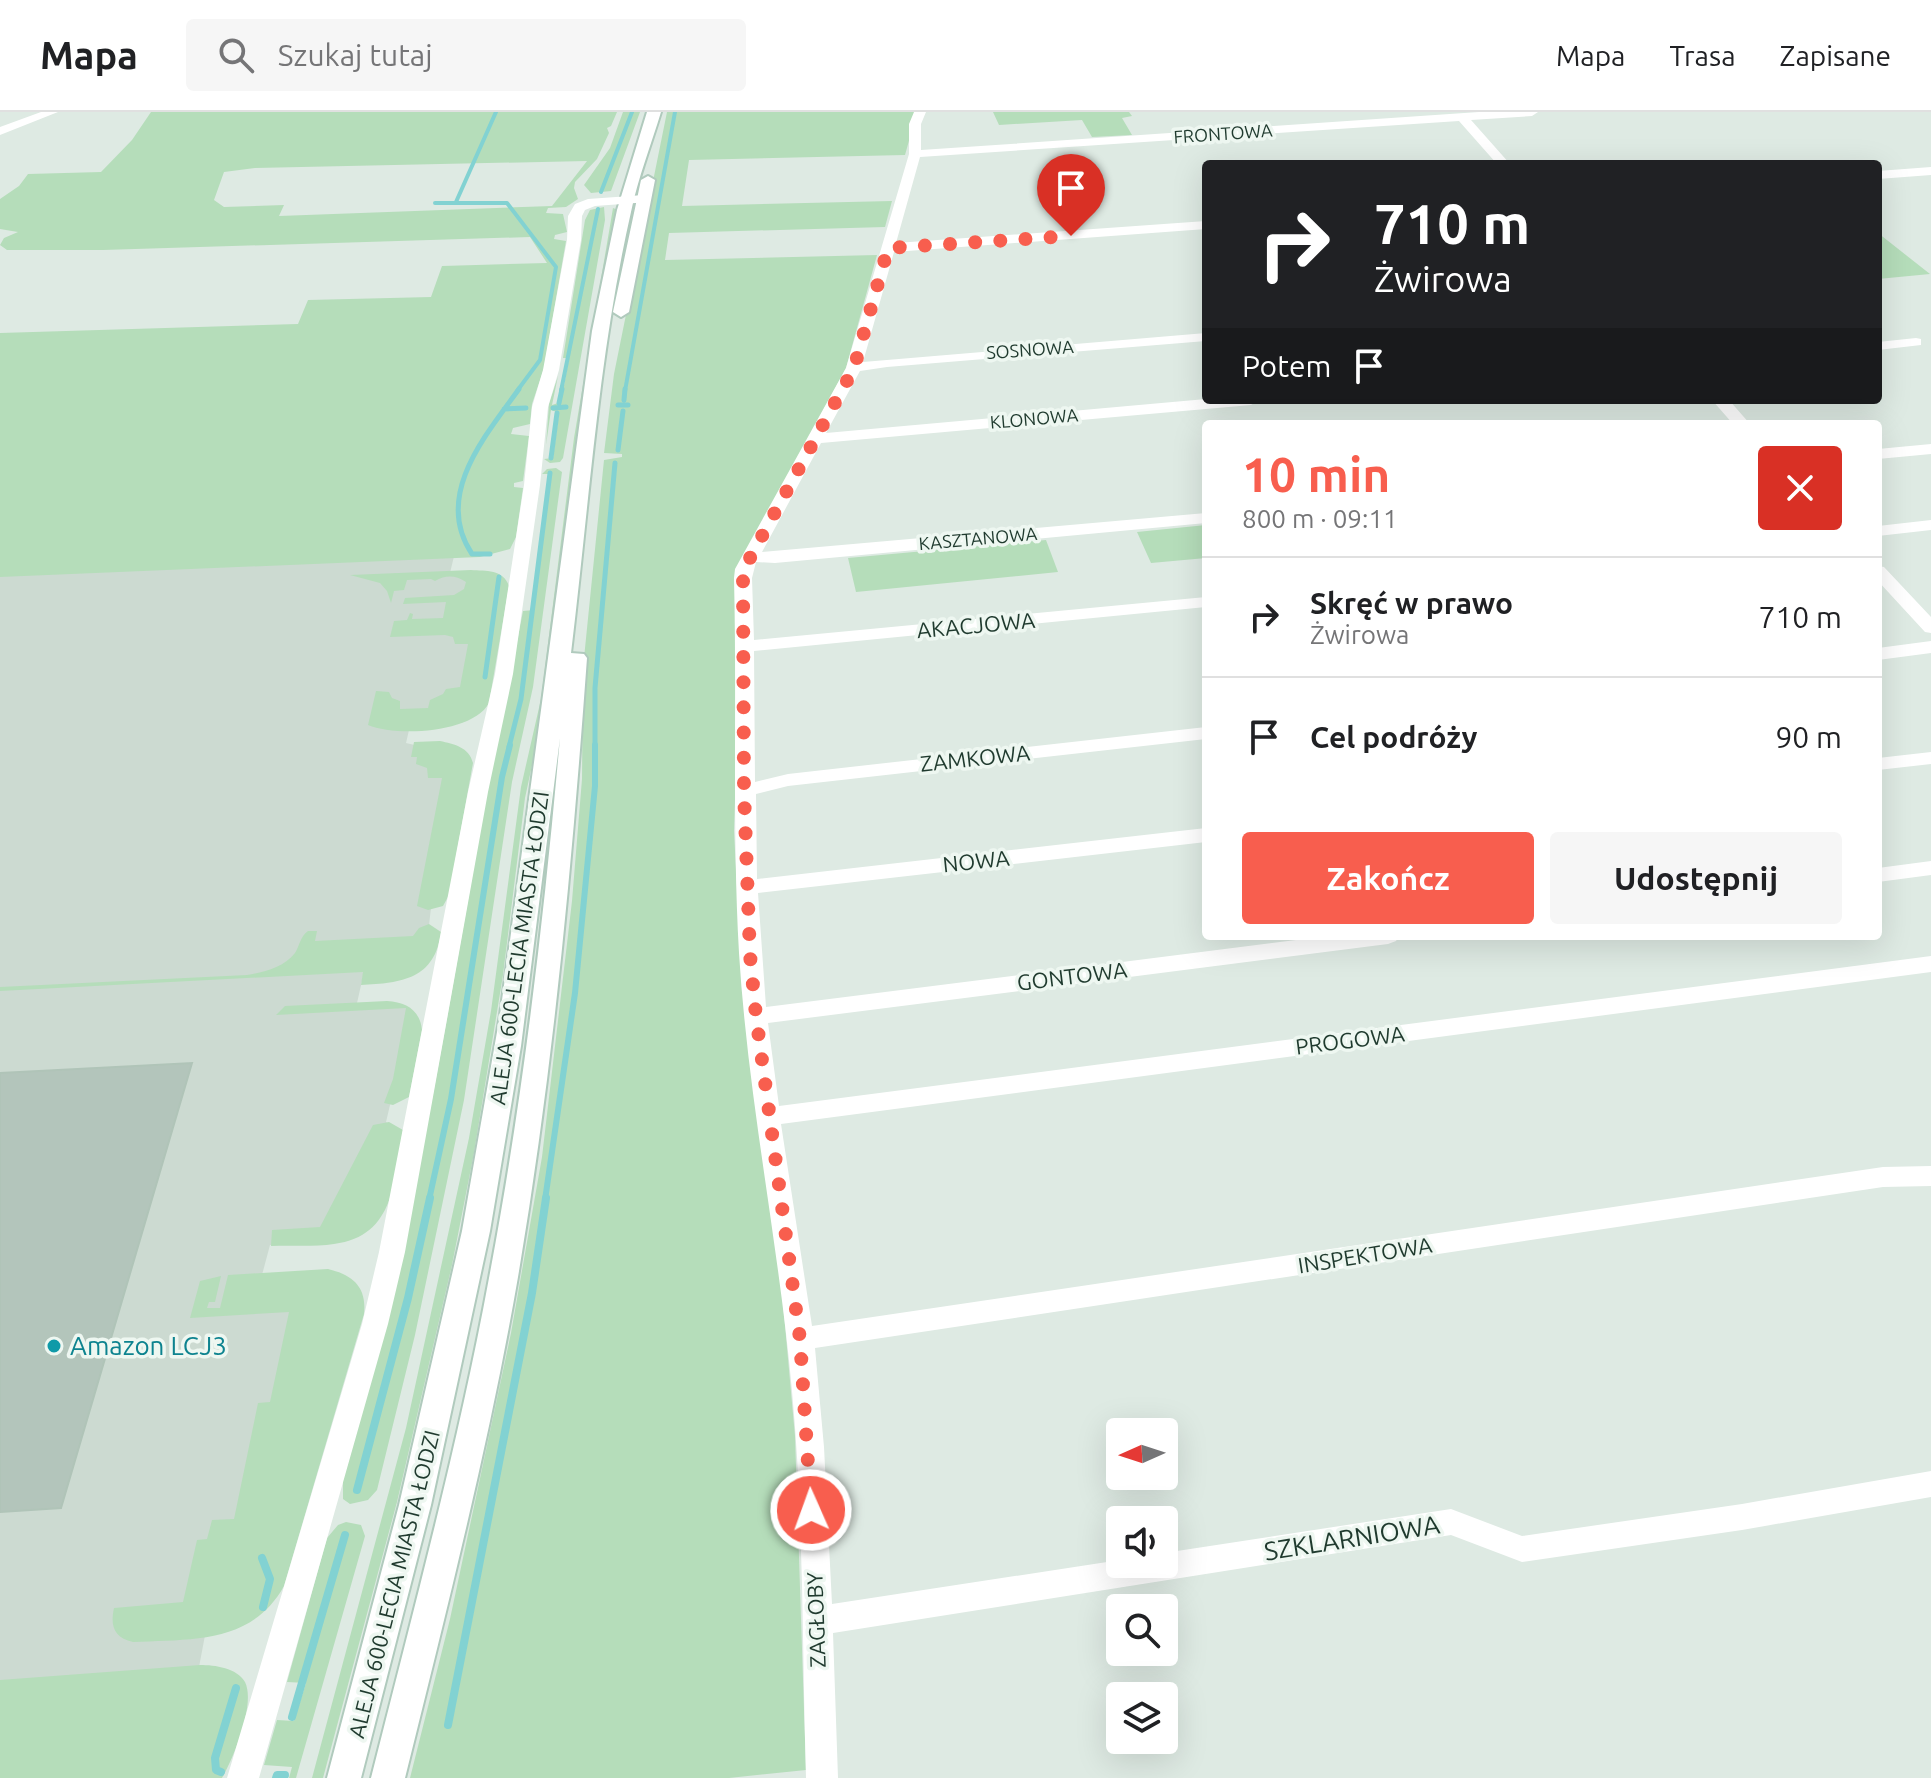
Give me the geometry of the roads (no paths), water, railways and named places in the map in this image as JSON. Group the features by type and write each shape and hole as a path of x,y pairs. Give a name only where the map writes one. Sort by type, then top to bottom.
{"main road":[{"name":"ALEJA 600-LECIA MIASTA ŁODZI","path":"388,1778 453,1512 503,1280 527,1136 557,903 573,699 598,457 635,199 654,112"},
{"name":"ALEJA 600-LECIA MIASTA ŁODZI","path":"344,1778 398,1579 452,1356 508,1046 539,796 555,700 584,453 612,268 662,112"}],"street":[{"path":"0,131 52,112"},
{"name":"ZAGŁOBY","path":"822,1778 800,1339 756,1016 747,887 743,578 751,557 854,368 915,154 915,124 920,112"},
{"name":"FRONTOWA","path":"915,154 1385,117 1462,117 1532,112"},
{"path":"1462,117 1500,160"},
{"path":"1882,175 1931,171"},
{"path":"243,1778 375,1324 392,1252 475,807 504,674 534,476 540,407 551,370 574,240 575,216 580,207 593,202 635,199"},
{"path":"888,248 1202,225"},
{"name":"SOSNOWA","path":"854,368 887,362 1202,337"},
{"path":"1882,346 1916,342"},
{"name":"KLONOWA","path":"816,439 1206,404"},
{"path":"1724,404 1738,420"},
{"path":"1882,454 1931,449"},
{"name":"KASZTANOWA","path":"751,557 775,558 1202,518"},
{"path":"1882,531 1931,525"},
{"path":"1882,575 1931,628"},
{"name":"AKACJOWA","path":"746,646 1202,602"},
{"path":"1882,653 1931,647"},
{"name":"ZAMKOWA","path":"744,791 788,780 1202,733"},
{"path":"1882,764 1931,758"},
{"name":"NOWA","path":"747,887 1202,835"},
{"path":"1882,874 1931,868"},
{"name":"GONTOWA","path":"756,1016 1356,940"},
{"name":"PROGOWA","path":"769,1116 1931,964"},
{"name":"INSPEKTOWA","path":"800,1339 1883,1177 1931,1176"},
{"name":"SZKLARNIOWA","path":"816,1621 1451,1522 1522,1549 1742,1517 1931,1484"}],"waterway":[{"path":"456,202 496,112"},
{"path":"601,192 632,112"},
{"path":"625,391 675,112"},
{"path":"435,203 507,203 556,267 540,360 517,391"},
{"path":"561,391 598,209"},
{"path":"504,409 519,389"},
{"path":"559,403 562,389"},
{"path":"624,400 625,389"},
{"path":"618,405 628,405"},
{"path":"553,408 566,407"},
{"path":"504,409 526,408"},
{"path":"490,554 472,554 461,532 458,510 468,467 504,409"},
{"path":"618,450 623,411"},
{"path":"551,458 557,413"},
{"path":"545,1200 575,993 595,786 595,688 615,463"},
{"path":"509,747 521,699 550,473"},
{"path":"485,677 499,577"},
{"path":"429,1200 451,1099 502,777 510,745"},
{"path":"357,1490 408,1298 430,1198"},
{"path":"448,1725 532,1293 546,1198"},
{"path":"292,1717 345,1535"},
{"path":"262,1558 270,1579 263,1607"},
{"path":"221,1772 216,1770 215,1758 236,1688"},
{"path":"276,1778 277,1775 285,1775"}],"place":[{"name":"Amazon LCJ3","path":"54,1346"}]}
